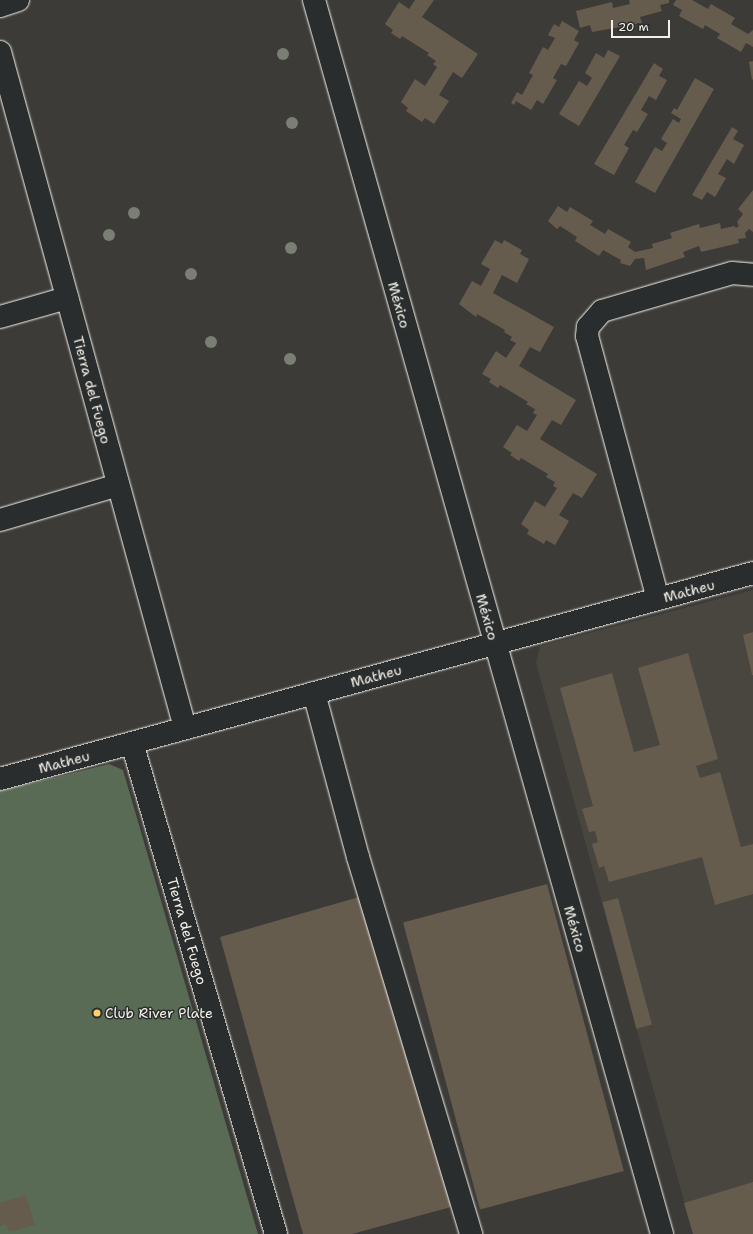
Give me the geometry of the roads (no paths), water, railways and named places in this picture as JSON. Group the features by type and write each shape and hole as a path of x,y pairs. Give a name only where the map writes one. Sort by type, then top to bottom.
{"street":[{"path":"0,6 18,0"},
{"name":"México","path":"314,0 494,644 662,1234"},
{"name":"Tierra del Fuego","path":"0,52 9,121 67,298 185,728"},
{"path":"658,599 587,336 588,328 602,311 732,273 753,275"},
{"path":"0,317 67,298"},
{"path":"0,520 118,485"},
{"name":"Matheu","path":"0,779 753,573"},
{"path":"314,693 358,857 470,1234"},
{"name":"Tierra del Fuego","path":"132,743 276,1234"}],"place":[{"name":"Club River Plate","path":"97,1013"}]}
